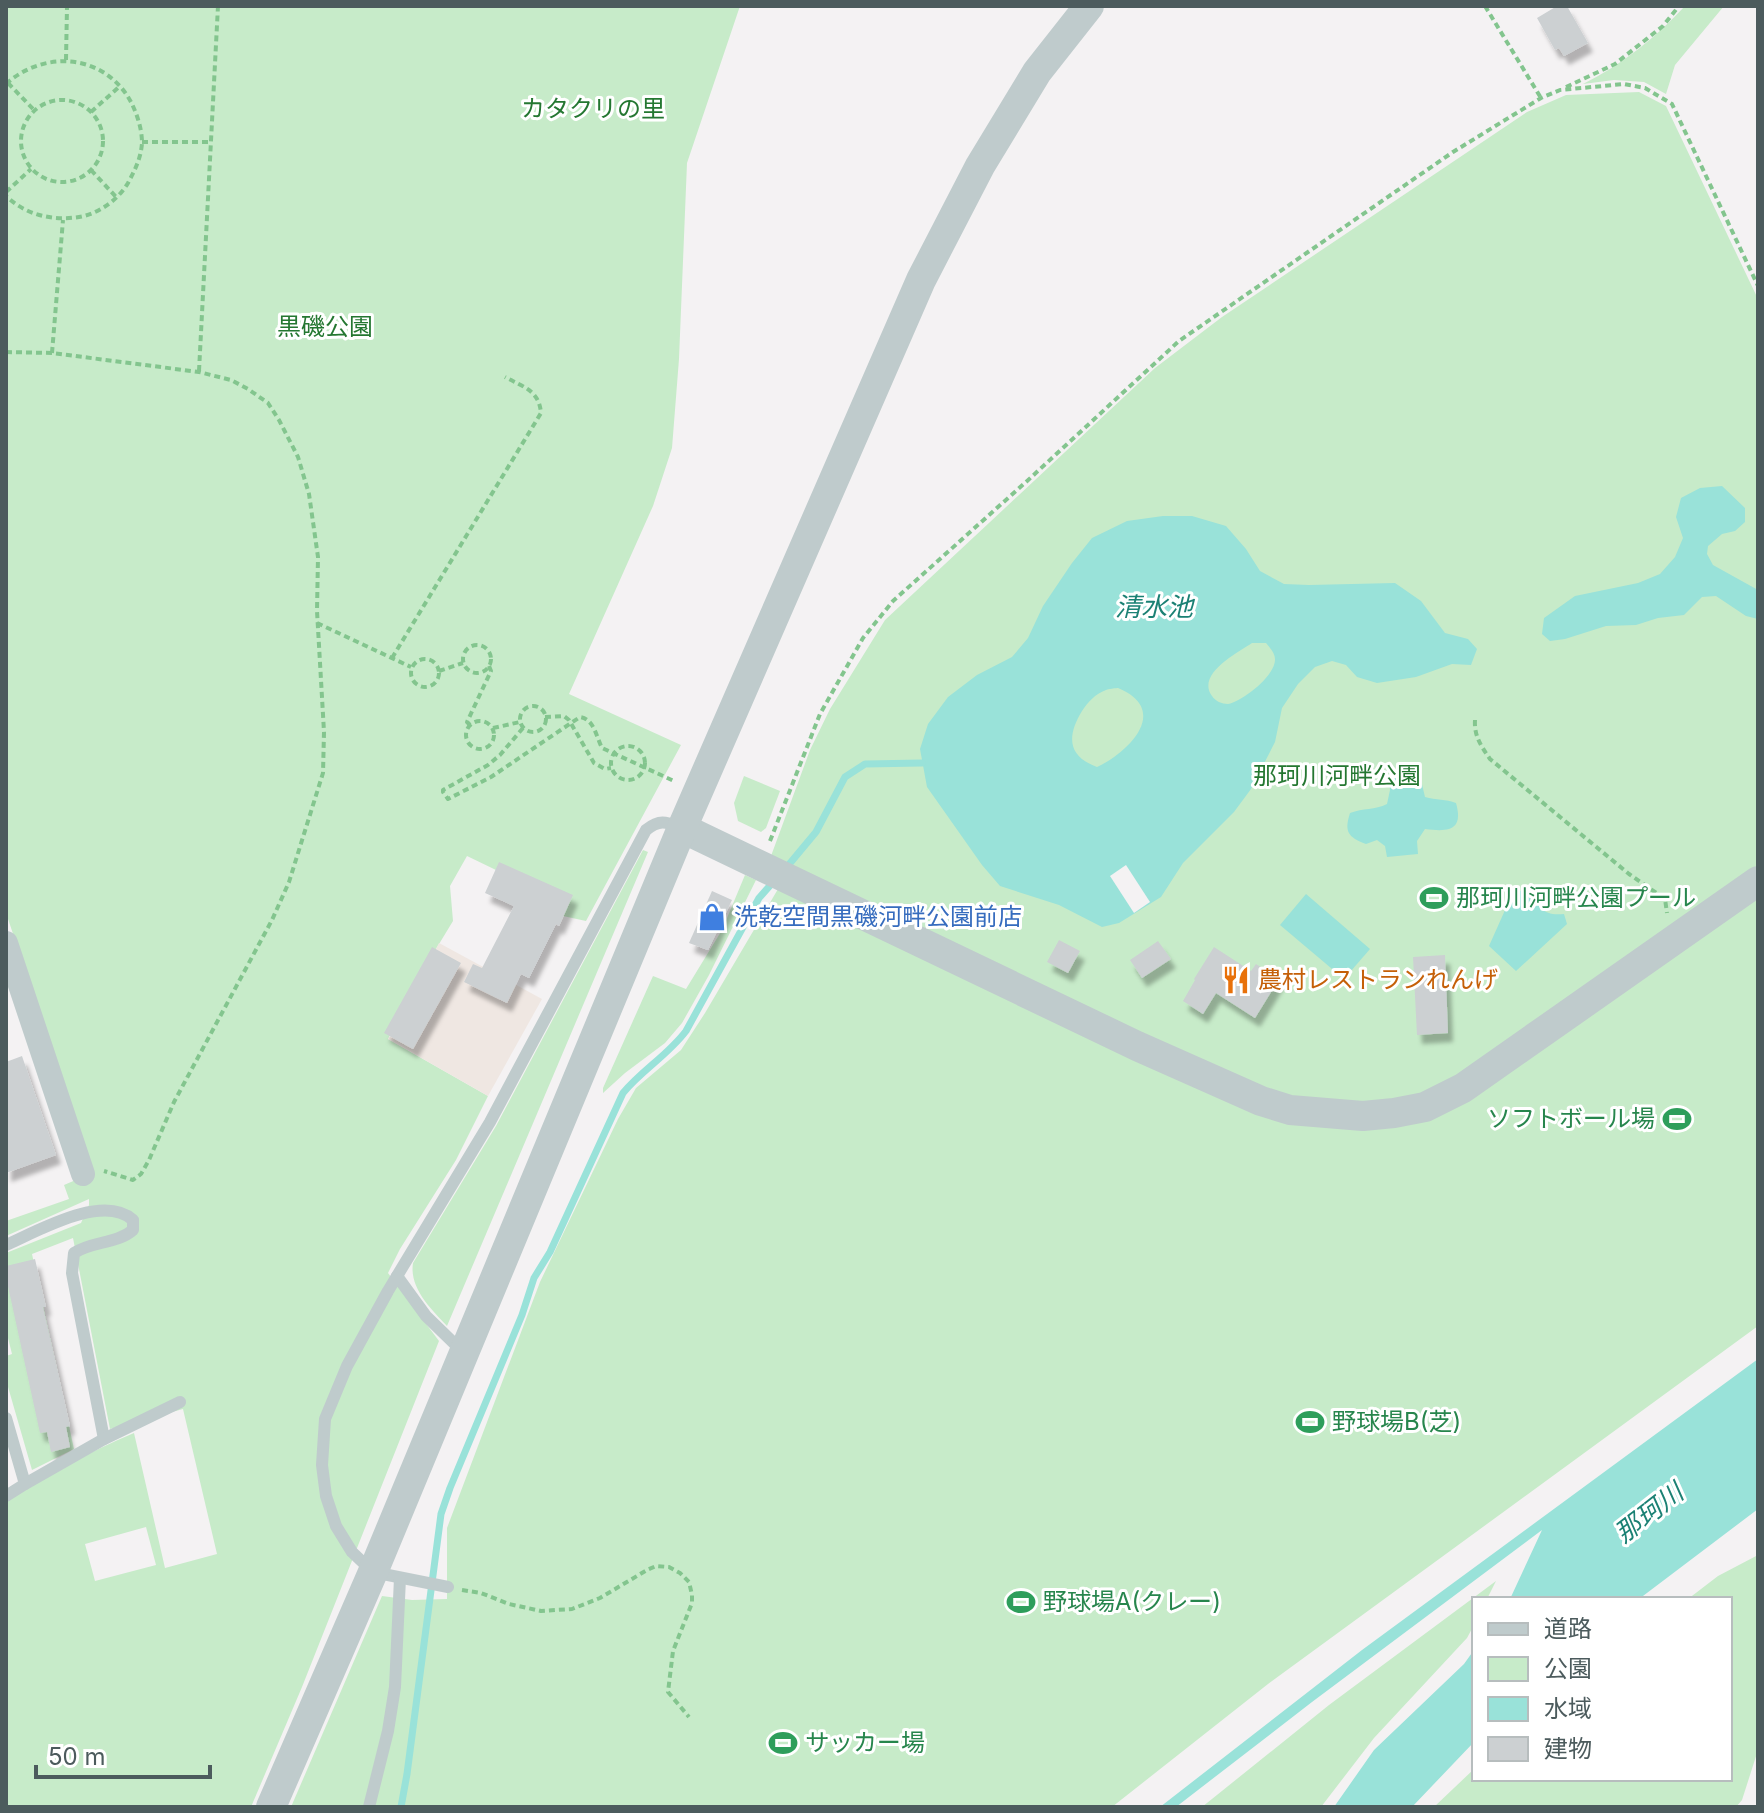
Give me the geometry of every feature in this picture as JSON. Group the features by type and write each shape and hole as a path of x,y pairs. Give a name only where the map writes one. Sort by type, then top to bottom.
{"street":[{"path":"271,1807 395,1577 464,1354 682,828 921,280 980,166 1037,72 1089,6"},
{"path":"682,828 1137,1046 1261,1101 1290,1110 1363,1116 1425,1107 1463,1088 1758,881"},
{"path":"6,943 81,1168"}],"lane":[{"path":"448,1587 395,1577 352,1552 336,1526 326,1496 322,1465 325,1419 347,1366 490,1122 646,830 656,823 682,828"},
{"path":"6,1245 77,1215 106,1210 125,1213 133,1220 133,1230 125,1236 84,1247 74,1253 72,1263 104,1439"},
{"path":"397,1276 426,1316 464,1354"},
{"path":"6,1496 104,1439 180,1402"},
{"path":"6,1418 25,1484"},
{"path":"369,1807 388,1731 395,1687 395,1577"}],"path":[{"path":"199,372 218,6"},
{"path":"1485,6 1541,98"},
{"path":"761,866 820,714 863,638 893,601 1179,341 1453,152 1541,98 1615,64 1663,26 1679,6"},
{"path":"66,60 67,7"},
{"path":"31,169 6,194 14,203 35,215 63,219 84,216 107,206 125,188 137,166 142,142 137,115 120,86 104,72 79,62 51,61 25,70 7,83 34,110"},
{"path":"1560,90 1624,84 1645,88 1672,104 1758,286"},
{"path":"91,112 120,86"},
{"path":"60,99 74,101 97,118 103,146 99,160 91,170 79,179 53,182 41,178 31,169 20,146 26,120 34,110 46,102 60,99"},
{"path":"142,142 210,142"},
{"path":"91,170 117,198"},
{"path":"52,353 63,219"},
{"path":"6,352 52,353 199,372 231,380 248,389 268,403 298,457 309,494 318,557 317,623 324,732 323,773 289,882 272,920 174,1102 141,1174 133,1180 81,1168"},
{"path":"392,658 541,413 540,401 534,393 505,377"},
{"path":"317,623 411,667"},
{"path":"470,725 467,722 491,671 491,657 483,646 466,649 463,663 473,673 482,672 489,666"},
{"path":"427,659 435,663 439,671 437,680 430,687 416,685 411,677 411,667 427,659"},
{"path":"439,671 463,663"},
{"path":"493,728 522,725 532,732 540,730 545,717 540,708 527,708 521,714 522,725 500,755 443,790 448,799 491,777 580,717 591,722 602,748 698,792"},
{"path":"545,717 564,716 594,763 605,769 611,768"},
{"path":"482,720 493,728 493,741 486,748 472,747 466,734 470,725 482,720"},
{"path":"1475,720 1478,741 1490,759 1629,874 1665,899"},
{"path":"631,746 641,751 645,762 645,768 638,777 628,780 618,777 611,768 615,751 631,746"},
{"path":"448,1587 481,1593 509,1604 541,1611 572,1609 600,1598 656,1566 669,1567 689,1582 692,1595 692,1603 673,1651 668,1692 689,1717"}],"green space":[{"name":"黒磯公園","path":"6,6 740,6 687,163 672,448 653,506 569,694 681,745 586,921 563,916 496,870 467,856 450,886 453,921 388,1039 488,1096 456,1160 388,1273 439,1341 302,1687 251,1807 6,1807 6,1502 68,1464 134,1433 165,1568 217,1554 183,1409 110,1429 73,1238 32,1254 74,1449 32,1470 6,1380 6,1356 12,1354 6,1330 6,1253 81,1223 89,1199 6,1236 6,1221 69,1199 64,1185 85,1176 35,999 6,913","holes":["146,1527 156,1565 95,1581 85,1544"]},
{"path":"1685,6 1724,6 1675,65 1666,94 1644,82 1614,80 1583,84 1638,50"},
{"name":"那珂川河畔公園","path":"1639,92 1666,106 1758,299 1758,1326 1268,1684 1112,1807 291,1807 382,1596 412,1600 447,1599 447,1528 540,1282 636,1088 681,1050 778,889 771,856 810,750 830,709 885,620 1155,368 1222,317 1527,112 1566,95"},
{"path":"744,776 780,791 766,828 761,832 738,821 734,803"},
{"path":"643,850 648,852 447,1326 418,1289 414,1281 413,1263 496,1126"},
{"path":"745,875 756,880 682,1023 665,1043 603,1093 653,976 686,989 722,930"},
{"path":"1758,1555 1758,1750 1742,1800 1736,1807 1434,1807 1472,1771 1472,1781 1732,1781 1732,1597 1691,1597 1718,1576"},
{"path":"1496,1581 1488,1597 1474,1597"},
{"path":"1472,1599 1472,1629 1467,1638 1374,1738 1321,1807 1202,1807 1329,1705"}],"sand":[{"path":"439,943 542,999 488,1096 388,1039"}],"water":[{"path":"1722,486 1745,508 1745,522 1735,531 1722,534 1708,546 1707,554 1713,565 1758,590 1758,619 1746,616 1716,596 1702,597 1684,615 1636,625 1606,626 1565,639 1550,641 1542,634 1544,618 1575,596 1638,583 1660,574 1675,557 1683,538 1676,517 1681,498 1700,488"},
{"name":"清水池","path":"1192,516 1226,526 1260,571 1284,584 1395,583 1421,601 1445,633 1468,639 1477,649 1471,665 1452,664 1416,677 1377,683 1357,677 1346,665 1332,661 1315,667 1298,684 1282,708 1275,742 1251,789 1234,812 1183,863 1161,897 1119,923 1102,927 1059,905 1000,886 927,787 920,749 928,724 948,697 977,675 1012,657 1028,638 1043,606 1092,538 1127,521","holes":["1252,643 1266,643 1272,651 1275,659 1270,672 1242,698 1228,704 1217,701 1212,696 1209,680 1220,665","1118,688 1134,697 1142,708 1143,719 1132,741 1097,767 1075,751 1074,729 1082,711 1092,699 1107,690"]},
{"path":"1411,768 1420,776 1425,797 1456,803 1458,819 1452,828 1425,829 1417,841 1418,854 1387,857 1385,846 1377,840 1366,844 1351,836 1348,820 1350,813 1387,804 1389,776 1398,769"},
{"path":"1514,890 1529,892 1539,907 1547,912 1564,914 1567,924 1516,971 1489,946"},
{"path":"1306,894 1370,949 1344,979 1280,925"},
{"name":"那珂川","path":"1758,1359 1758,1509 1642,1597 1511,1597 1542,1530 1176,1807 1160,1807 1362,1650"},
{"path":"1472,1653 1472,1744 1412,1807 1334,1807 1374,1750"}],"pier":[{"path":"1126,865 1150,902 1134,913 1110,876"}],"building":[{"path":"1557,6 1567,6 1588,43 1564,56 1559,48 1555,50 1537,18"},
{"path":"499,862 573,895 529,978 521,974 507,1003 464,982 473,964 482,968 514,906 485,893"},
{"path":"712,891 732,900 708,950 689,943"},
{"path":"1059,940 1080,951 1068,973 1047,962"},
{"path":"1158,941 1171,959 1142,978 1130,960"},
{"path":"432,947 461,963 413,1049 384,1033"},
{"path":"1214,947 1251,971 1256,964 1279,979 1255,1018 1216,993 1203,1014 1183,1001"},
{"path":"1445,955 1448,1033 1417,1035 1413,957"},
{"path":"22,1056 56,1155 6,1173 6,1062"},
{"path":"35,1259 70,1426 66,1427 70,1447 51,1452 47,1432 40,1433 6,1277 6,1266"}],"waterway":[{"path":"786,868 816,832 845,777 865,764 922,763"},
{"path":"401,1807 441,1514 522,1315 534,1278 550,1252 623,1093 686,1031 759,898 775,880"}],"place":[{"name":"那珂川河畔公園プール","path":"1434,898"},
{"name":"洗乾空間黒磯河畔公園前店","path":"712,917"},
{"name":"農村レストランれんげ","path":"1236,980"},
{"name":"ソフトボール場","path":"1677,1119"},
{"name":"野球場B(芝)","path":"1310,1422"},
{"name":"野球場A(クレー)","path":"1021,1602"},
{"name":"サッカー場","path":"783,1743"}],"park label":[{"name":"カタクリの里","path":"593,109"}]}
